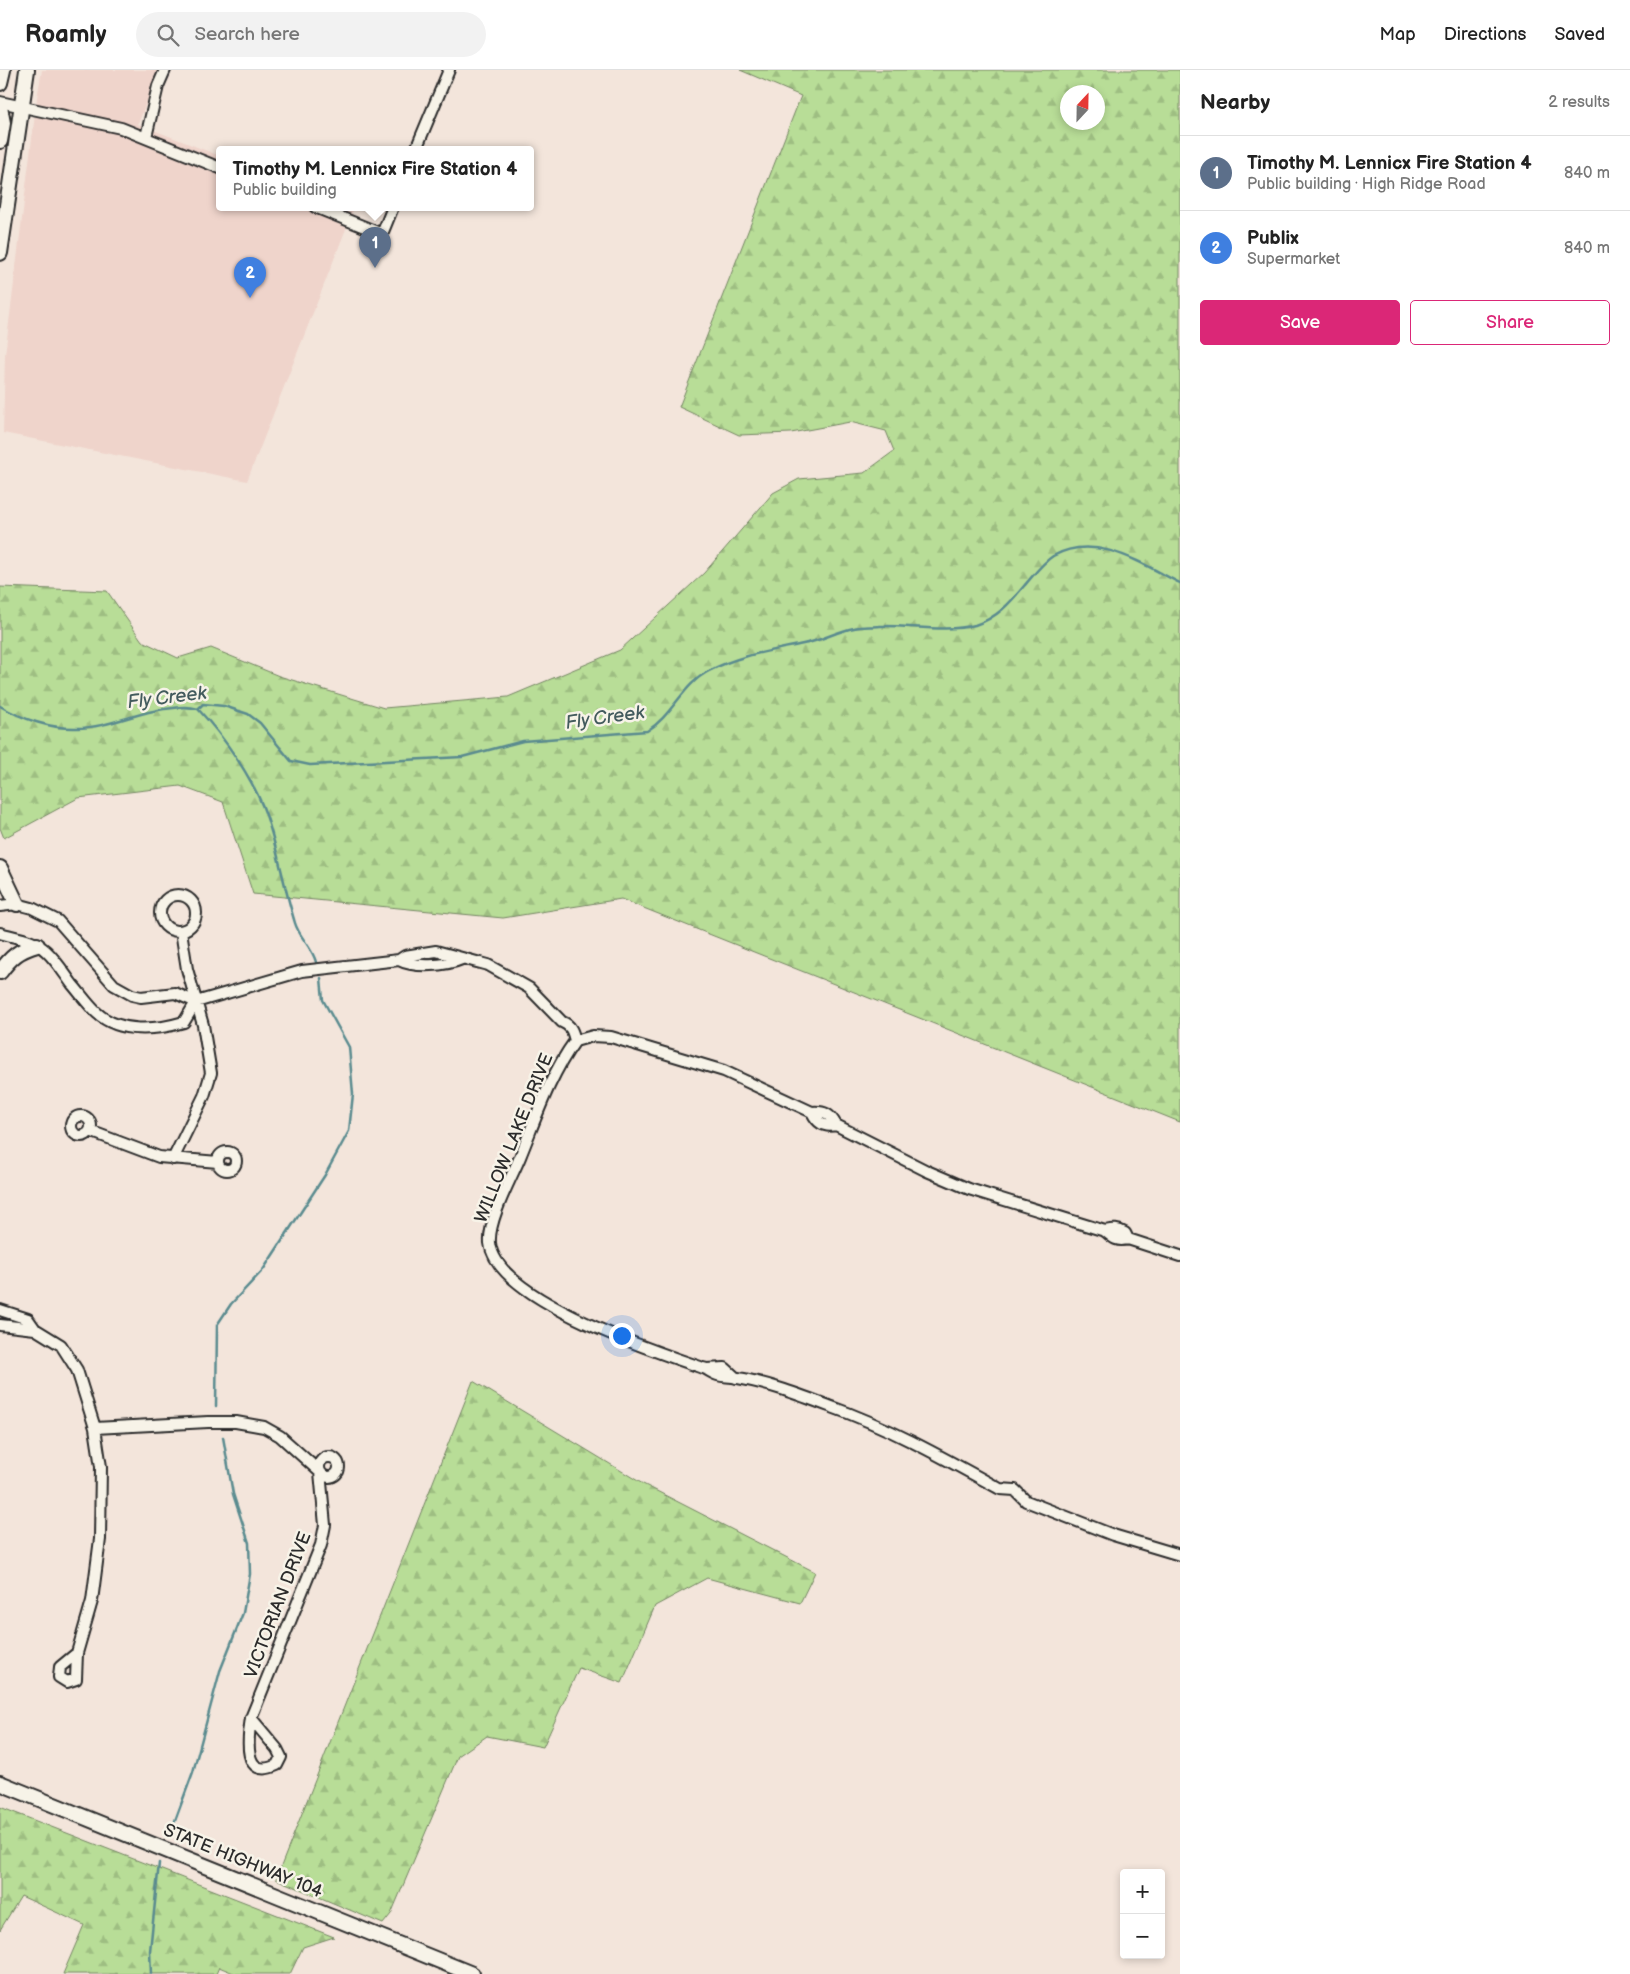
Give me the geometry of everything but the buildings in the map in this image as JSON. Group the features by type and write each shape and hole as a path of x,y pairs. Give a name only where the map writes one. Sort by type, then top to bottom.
{"main road":[{"path":"0,83 3,70"},
{"path":"18,70 14,96 20,107"},
{"path":"0,254 20,107 27,70"},
{"path":"0,107 3,122 0,140"},
{"path":"0,868 17,904"},
{"path":"0,972 11,956 23,949 37,945"},
{"name":"STATE HIGHWAY 104","path":"0,1783 472,1974"}],"street":[{"path":"146,137 158,86 165,70"},
{"path":"417,146 449,70"},
{"path":"0,102 111,126 146,137 216,166"},
{"path":"325,211 382,234 391,211"},
{"path":"0,906 17,904 32,908 58,921 114,985 123,991 141,997 175,994 196,1002 302,972 399,960 405,956 436,951 447,952 462,959 488,965 528,988 562,1022 567,1024 573,1031 575,1041"},
{"path":"174,1159 210,1080 209,1055 187,969 181,932"},
{"path":"0,934 37,945 46,951 98,1014 113,1023 131,1028 169,1027 184,1022 196,1002"},
{"name":"WILLOW LAKE DRIVE","path":"1180,1256 1128,1239 1120,1241 1114,1239 1106,1231 969,1189 903,1159 836,1125 832,1116 826,1113 812,1112 724,1071 611,1037 593,1036 575,1041 557,1068 497,1212 490,1242 496,1262 509,1277 571,1315 620,1338 706,1369 725,1368 736,1378 821,1403 869,1420 1000,1488 1015,1490 1026,1501 1113,1535 1180,1555"},
{"path":"90,1131 159,1157 218,1162"},
{"path":"0,1310 28,1319 35,1329 61,1346 77,1370 95,1428 101,1467 100,1539 92,1601 77,1653"},
{"path":"0,1325 35,1329"},
{"name":"VICTORIAN DRIVE","path":"95,1428 236,1422 264,1427 288,1442 320,1472 325,1525 321,1545 251,1718 248,1752 258,1768 268,1770 277,1766 280,1757 277,1749 251,1718"}],"shaded area":[{"path":"42,70 159,70 138,124 216,154 216,211 353,211 247,481 3,433 5,355"}],"green space":[{"path":"740,70 1180,70 1180,1122 621,899 503,918 253,894 223,802 180,786 78,798 4,838 0,828 0,587 107,591 142,641 178,658 211,648 279,676 384,708 508,697 620,650 704,573 773,493 799,479 864,473 894,451 886,431 850,422 791,433 739,435 679,407 801,96"},
{"path":"473,1381 643,1484 815,1572 800,1603 707,1578 655,1606 622,1683 579,1668 543,1747 487,1736 458,1756 391,1914 383,1924 276,1879"},
{"path":"0,1807 334,1937 303,1947 290,1974 236,1974 219,1967 216,1974 63,1974 84,1925 21,1896 0,1930"}],"waterway":[{"name":"Fly Creek","path":"0,706 37,722 67,728 99,726 164,709 185,707 198,709 203,704 224,706 248,714 260,723 291,761 310,765 462,757 523,741 647,731 664,717 692,684 709,671 743,657 810,643 848,629 880,626 940,629 975,625 990,618 1002,609 1049,559 1069,549 1086,547 1118,553 1180,583"},
{"path":"198,709 218,732 254,787 266,815 295,923 316,962"},
{"path":"216,1406 217,1325 231,1304 263,1270 325,1175 349,1131 353,1094 349,1047 323,1000 321,978"},
{"path":"169,1837 193,1772 220,1671 243,1613 250,1574 249,1543 233,1494 223,1437"},
{"path":"151,1974 150,1951 159,1863"}],"place":[{"name":"Timothy M. Lennicx Fire Station 4","path":"375,268"},
{"name":"Publix","path":"250,298"}]}
